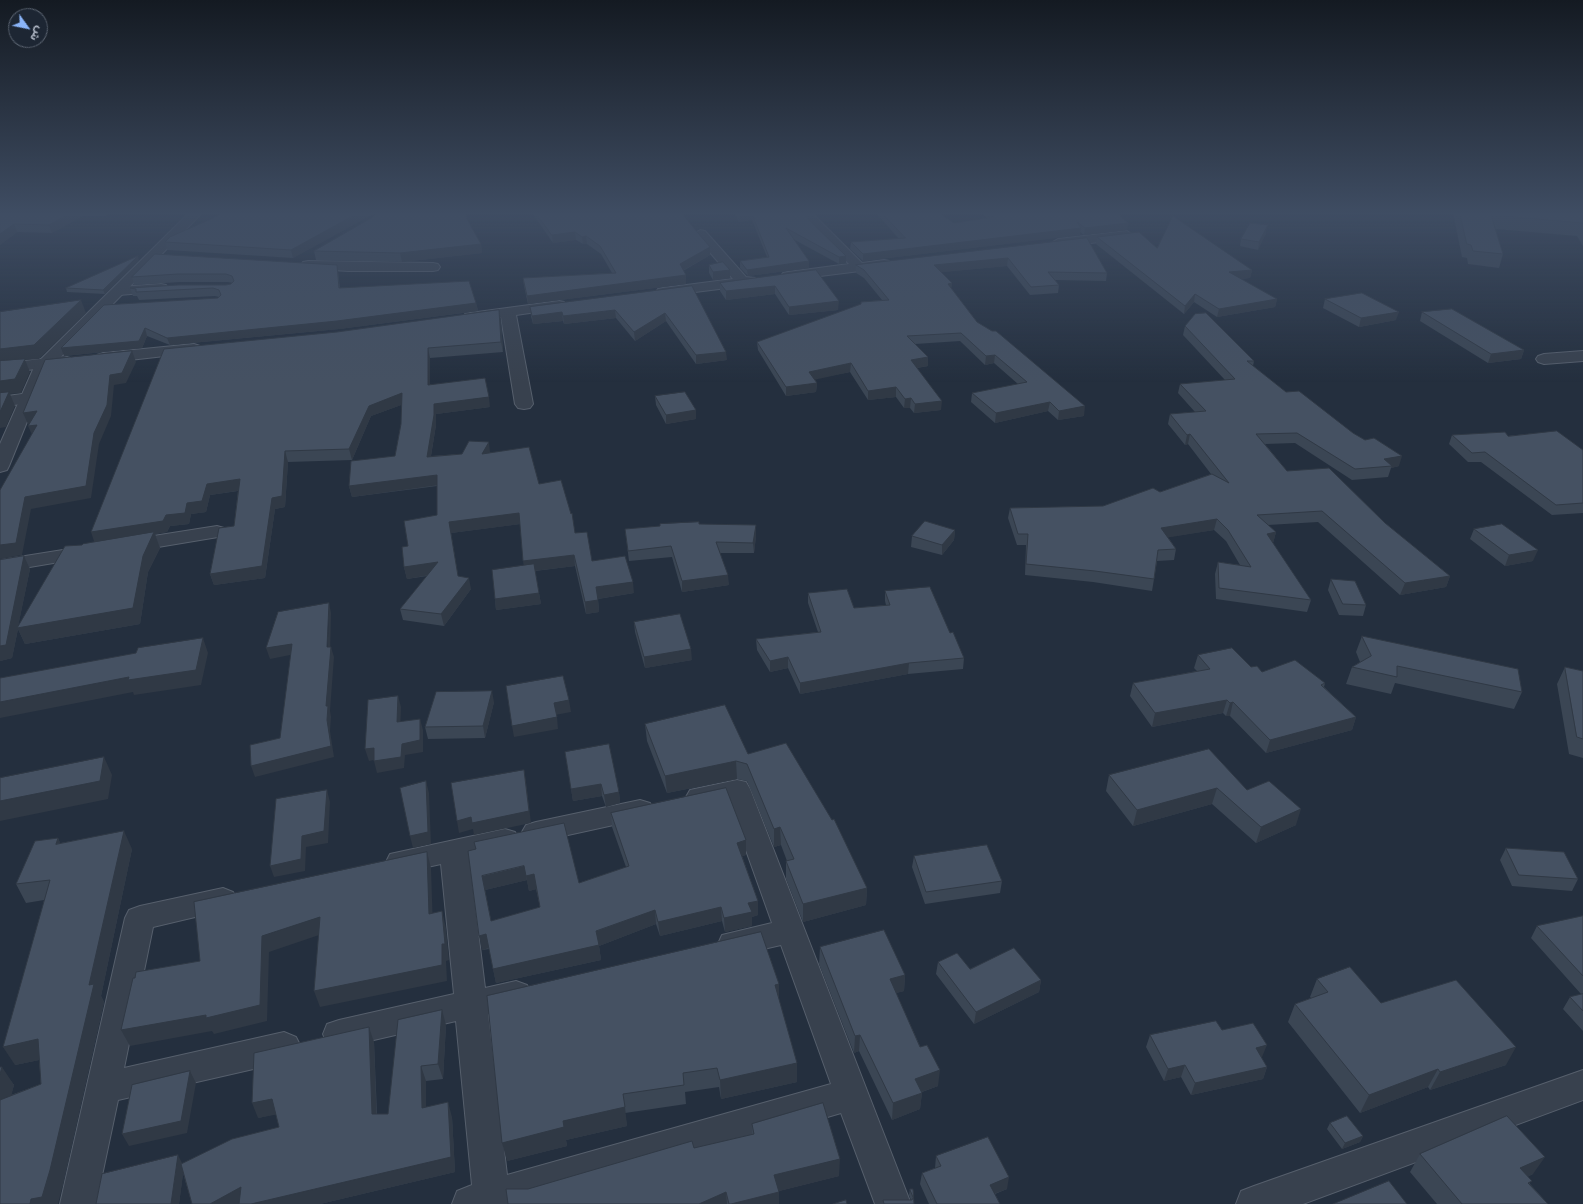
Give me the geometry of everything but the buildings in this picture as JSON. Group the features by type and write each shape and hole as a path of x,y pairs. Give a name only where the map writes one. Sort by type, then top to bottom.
{"street":[{"path":"2,459 41,368 140,269"},
{"path":"732,269 743,282"},
{"path":"651,294 841,269"},
{"path":"119,291 172,287"},
{"path":"455,319 574,303"},
{"path":"102,307 125,306"},
{"path":"508,312 524,404"},
{"path":"0,369 46,363 205,348"},
{"path":"1544,360 1583,356"},
{"path":"0,402 29,398"},
{"path":"0,566 217,532"},
{"path":"370,868 737,789 893,1204"},
{"path":"454,850 469,1004 484,1202 852,1094"},
{"path":"78,1204 140,918 248,895"},
{"path":"706,950 790,931"},
{"path":"104,1088 546,987"},
{"path":"1254,1204 1583,1085"}]}
